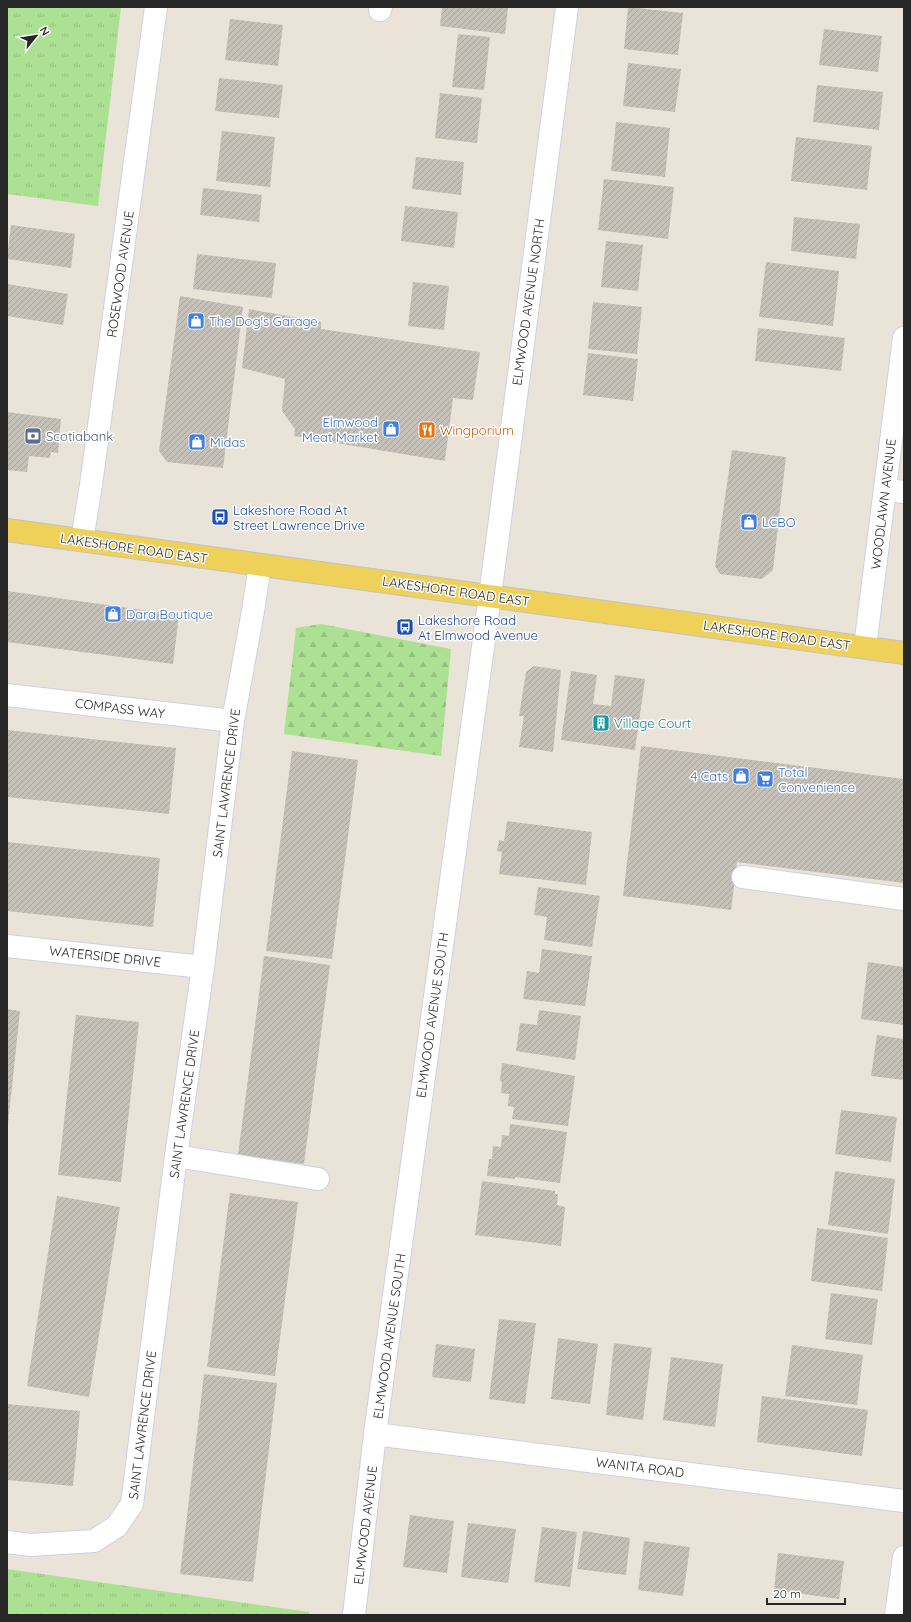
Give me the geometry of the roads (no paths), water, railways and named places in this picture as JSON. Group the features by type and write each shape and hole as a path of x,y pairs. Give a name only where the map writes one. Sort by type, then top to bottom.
{"main road":[{"name":"LAKESHORE ROAD EAST","path":"7,530 904,653"}],"street":[{"name":"ROSEWOOD AVENUE","path":"82,540 91,485 156,7"},
{"name":"ELMWOOD AVENUE NORTH","path":"490,596 567,7"},
{"name":"WOODLAWN AVENUE","path":"865,647 894,491 904,338"},
{"name":"SAINT LAWRENCE DRIVE","path":"7,1542 31,1545 94,1541 117,1526 132,1504 176,1156 203,967 233,721 260,565"},
{"name":"ELMWOOD AVENUE SOUTH","path":"375,1434 490,596"},
{"name":"COMPASS WAY","path":"7,694 233,721"},
{"path":"743,877 904,899"},
{"name":"WATERSIDE DRIVE","path":"7,946 203,967"},
{"path":"176,1156 318,1179"},
{"name":"WANITA ROAD","path":"375,1434 904,1501"},
{"name":"ELMWOOD AVENUE","path":"354,1615 375,1434"},
{"path":"896,1615 904,1557"}],"place":[{"name":"The Dog's Garage","path":"196,321"},
{"name":"Elmwood Meat Market","path":"391,429"},
{"name":"Wingporium","path":"427,430"},
{"name":"Scotiabank","path":"33,436"},
{"name":"Midas","path":"197,442"},
{"name":"Lakeshore Road At Street Lawrence Drive","path":"220,517"},
{"name":"LCBO","path":"749,522"},
{"name":"Dara Boutique","path":"113,614"},
{"name":"Lakeshore Road At Elmwood Avenue","path":"405,627"},
{"name":"Village Court","path":"601,723"},
{"name":"4 Cats","path":"741,776"},
{"name":"Total Convenience","path":"765,779"}]}
